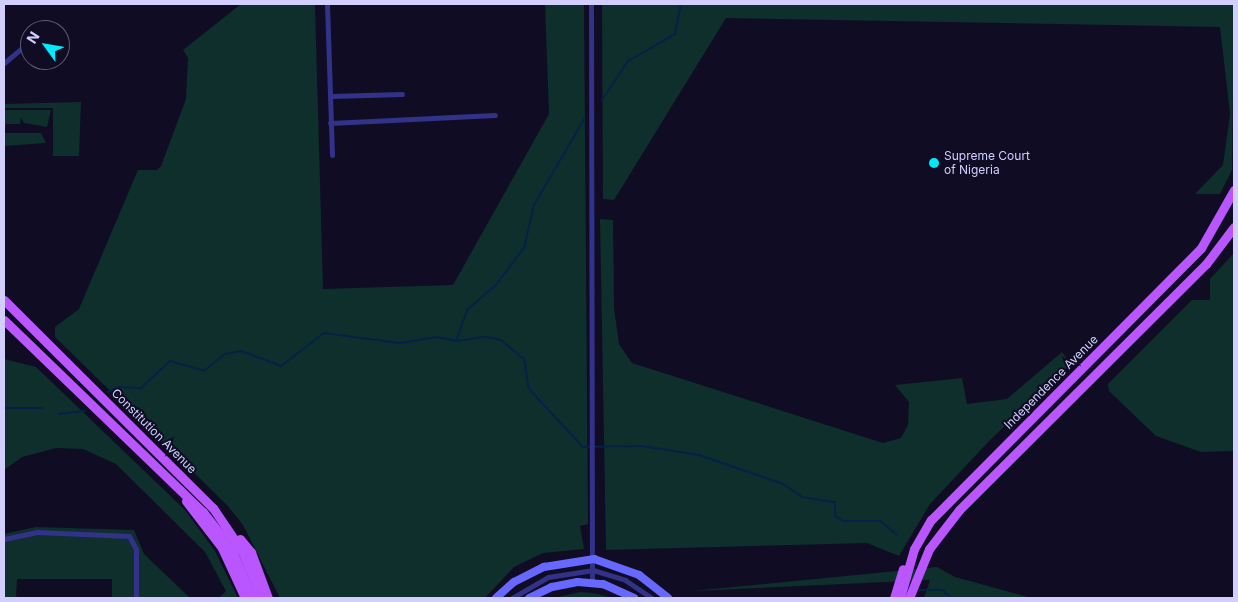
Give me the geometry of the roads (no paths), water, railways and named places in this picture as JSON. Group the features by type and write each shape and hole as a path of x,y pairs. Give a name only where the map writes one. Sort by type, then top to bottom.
{"main road":[{"name":"Independence Avenue","path":"900,598 914,549 945,505 1201,248 1234,190"},
{"path":"909,598 929,549 959,510 1206,264 1234,227"},
{"name":"Constitution Avenue","path":"4,300 138,432 226,524 252,570 261,598"},
{"name":"Constitution Avenue","path":"4,320 176,486 231,548 252,598"},
{"path":"176,486 222,548 245,598"},
{"path":"226,524 250,552 268,598"},
{"path":"894,598 914,549"},
{"path":"914,598 929,549"}],"street":[{"path":"328,4 332,155"},
{"path":"591,4 594,494 592,582"},
{"path":"4,63 20,49"},
{"path":"331,96 402,94"},
{"path":"330,123 495,115"},
{"path":"4,539 37,532 129,536 136,549 136,598"},
{"path":"496,598 514,582 544,567 594,559 639,575 668,598"},
{"path":"512,598 548,577 593,570 625,580 652,598"},
{"path":"529,598 565,583 592,582 634,598"}],"waterway":[{"path":"602,100 628,61 675,34 681,4"},
{"path":"456,341 467,310 495,286 524,248 534,205 584,119"},
{"path":"108,392 119,387 141,388 170,361 204,371 225,354 241,351 281,366 324,333 399,343 436,337 456,341 486,337 501,340 524,359 529,389 583,447 642,446 699,455 783,484 802,497 835,502 835,516 843,521 880,521 897,535"},
{"path":"4,408 42,408"},
{"path":"59,414 85,411"},
{"path":"920,590 942,590 952,598"}],"place":[{"name":"Supreme Court of Nigeria","path":"934,163"}]}
